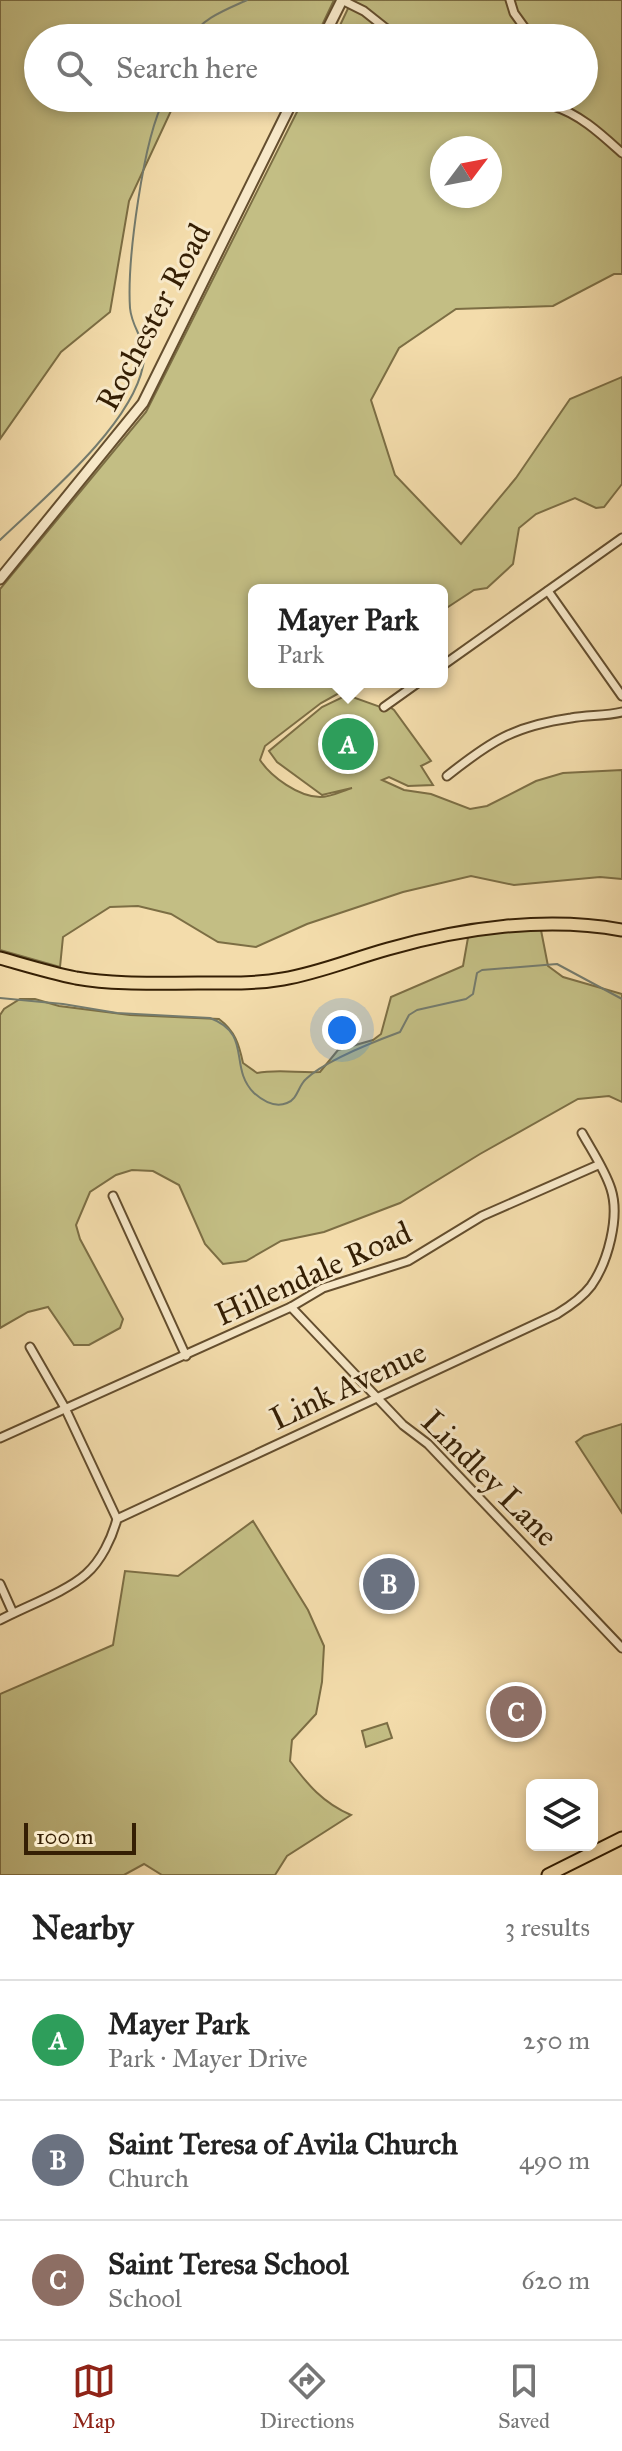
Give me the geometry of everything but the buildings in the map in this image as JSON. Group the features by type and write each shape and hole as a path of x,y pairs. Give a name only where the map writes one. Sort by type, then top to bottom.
{"main road":[{"path":"0,958 94,980 242,983 295,977 391,948 457,933 563,925 622,930"},
{"path":"554,1874 622,1838"}],"street":[{"path":"330,24 342,0 380,24"},
{"path":"510,0 522,24"},
{"name":"Rochester Road","path":"0,579 143,403 287,112"},
{"path":"563,112 600,133 622,153"},
{"path":"448,662 622,538"},
{"path":"548,591 622,696"},
{"path":"384,707 411,688"},
{"path":"447,776 487,744 515,730 560,719 622,712"},
{"name":"Link Avenue","path":"117,1519 557,1314 574,1303 591,1285 601,1265 614,1211 611,1189 582,1133"},
{"name":"Hillendale Road","path":"0,1438 186,1356 291,1307 323,1288 408,1261 482,1216 598,1165"},
{"path":"113,1196 186,1356"},
{"name":"Lindley Lane","path":"291,1307 376,1398 428,1444 622,1648"},
{"path":"0,1620 86,1575 106,1546 117,1519 65,1408 30,1347"},
{"path":"0,1584 13,1613"}],"shaded area":[{"path":"0,0 334,0 323,24 24,24 24,112 170,112 129,201 110,312 61,352 0,439"},
{"path":"352,0 622,0 622,274 614,274 553,306 456,309 399,348 371,400 395,475 461,544 516,478 570,399 622,377 622,484 604,507 596,508 575,498 536,514 519,528 513,564 487,588 474,590 448,607 448,584 248,584 248,688 348,688 321,703 265,746 260,760 278,779 312,796 324,797 352,788 322,795 277,762 269,751 322,707 347,695 383,708 387,705 394,710 431,761 421,766 433,785 408,786 389,777 382,780 404,790 431,794 470,809 487,806 536,781 563,773 622,770 622,879 600,877 514,885 471,876 403,892 307,924 256,947 218,942 171,914 138,906 110,907 63,937 60,967 0,950 0,589 146,412 297,112 598,112 598,24 341,24"},
{"path":"540,925 548,966 563,977 622,994 622,1102 609,1096 578,1099 400,1203 324,1232 281,1241 246,1261 223,1264 205,1244 179,1185 153,1171 132,1170 116,1175 90,1192 76,1225 80,1239 123,1319 120,1328 89,1345 74,1345 48,1307 28,1312 0,1328 0,1015 4,1009 20,999 35,999 59,1006 130,1015 219,1019 236,1038 243,1063 257,1073 320,1072 338,1050 373,1040 381,1034 391,997 463,966 469,932"},
{"path":"622,1424 622,1513 576,1442 584,1436"},
{"path":"253,1521 308,1610 324,1646 316,1714 292,1740 290,1761 317,1792 351,1815 287,1856 275,1875 162,1875 144,1864 124,1875 0,1875 0,1694 113,1645 125,1571 178,1576"},
{"path":"387,1723 392,1738 366,1747 362,1731"}],"waterway":[{"path":"202,24 247,0"},
{"path":"0,540 84,460 122,413 135,389 143,366 144,350 130,308 131,261 143,170 159,112"},
{"path":"0,998 117,1013 210,1018 223,1025 236,1042 246,1083 265,1101 278,1105 291,1101 306,1079 325,1065 400,1032 409,1015 417,1010 466,999 473,994 477,973 482,970 557,964 622,999"}],"place":[{"name":"Mayer Park","path":"348,744"},
{"name":"Saint Teresa of Avila Church","path":"389,1584"},
{"name":"Saint Teresa School","path":"516,1712"}]}
